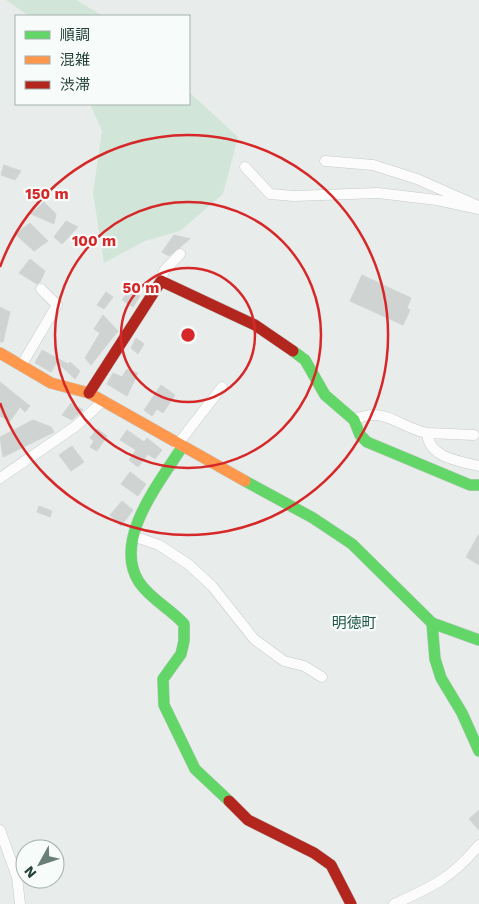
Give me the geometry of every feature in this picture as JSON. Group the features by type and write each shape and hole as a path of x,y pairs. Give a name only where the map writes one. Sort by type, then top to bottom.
{"street":[{"path":"325,161 374,166 417,179 479,208"},
{"path":"245,167 270,194 294,196 378,193 437,200 479,208"},
{"path":"88,393 161,281 164,271 180,254"},
{"path":"161,281 255,325 305,360 325,395 354,420 360,435 367,442 470,485 479,482"},
{"path":"21,366 57,305 41,289"},
{"path":"0,353 51,383 88,393 103,400 180,446 313,518 352,544 402,596 432,623 479,640"},
{"path":"222,387 180,446 138,520 129,554 138,582 184,624 186,644 176,662 163,679 164,705 194,769 248,820 314,853 331,865 351,904"},
{"path":"0,478 76,426 103,400"},
{"path":"354,420 366,414 377,414 427,433 474,435"},
{"path":"427,433 427,441 440,455 479,466"},
{"path":"134,536 159,546 188,564 212,586 254,640 284,662 304,666 322,677"},
{"path":"432,623 435,659 442,678 462,713 479,752"},
{"path":"0,830 16,872 20,904"},
{"path":"394,904 412,901 446,879 479,845"}],"green space":[{"path":"6,0 76,0 101,15 28,15"},
{"path":"190,93 238,137 223,194 180,231 145,241 104,263 93,193 102,131 90,105 190,105"}],"building":[{"path":"4,165 21,171 15,180 1,175"},
{"path":"44,202 56,214 54,224 31,214"},
{"path":"66,221 78,227 62,244 54,237"},
{"path":"30,223 48,241 34,251 15,234"},
{"path":"174,235 190,239 169,256 162,252"},
{"path":"30,259 45,271 40,282 37,284 19,273"},
{"path":"362,275 411,298 407,308 410,310 403,325 350,301"},
{"path":"130,289 140,296 133,307 122,300"},
{"path":"106,292 113,297 104,309 97,305"},
{"path":"0,307 10,312 3,342 0,342"},
{"path":"103,315 118,331 91,365 85,358 100,333 94,329"},
{"path":"136,338 144,344 138,354 131,348"},
{"path":"42,350 68,364 70,362 80,371 75,379 57,362 51,372 35,363"},
{"path":"127,369 138,373 127,396 107,384 113,373 122,377"},
{"path":"0,382 30,406 25,412 20,407 10,421 0,416"},
{"path":"161,385 175,395 163,413 157,409 152,416 144,410"},
{"path":"71,403 83,410 72,420 62,415"},
{"path":"33,420 51,427 54,432 3,457 0,437"},
{"path":"97,429 107,436 97,451 90,447 94,441 90,438"},
{"path":"127,430 144,442 147,438 162,450 155,459 148,454 138,467 129,460 136,450 120,440"},
{"path":"72,446 84,462 71,471 59,455"},
{"path":"130,472 146,484 138,496 121,484"},
{"path":"122,501 133,510 121,526 110,515"},
{"path":"39,506 52,511 50,517 37,512"},
{"path":"479,534 479,565 466,557"},
{"path":"479,810 479,830 469,819"}],"traffic: fast":[{"path":"293,351 305,360 325,395 354,420 360,435 367,442 470,485 479,485"},
{"path":"182,447 142,512 131,548 132,566 139,582 144,588 184,624 184,641 181,654 163,679 164,705 195,769 229,801"},
{"path":"245,481 313,518 352,544 432,623 479,640"},
{"path":"432,623 435,659 441,678 462,713 479,751"}],"traffic: slow":[{"path":"0,353 51,383 89,393 245,481"}],"traffic: jam":[{"path":"89,393 161,281 255,325 293,351"},
{"path":"229,801 248,820 314,853 331,865 351,904"}],"district":[{"name":"明徳町","path":"354,623"}]}
